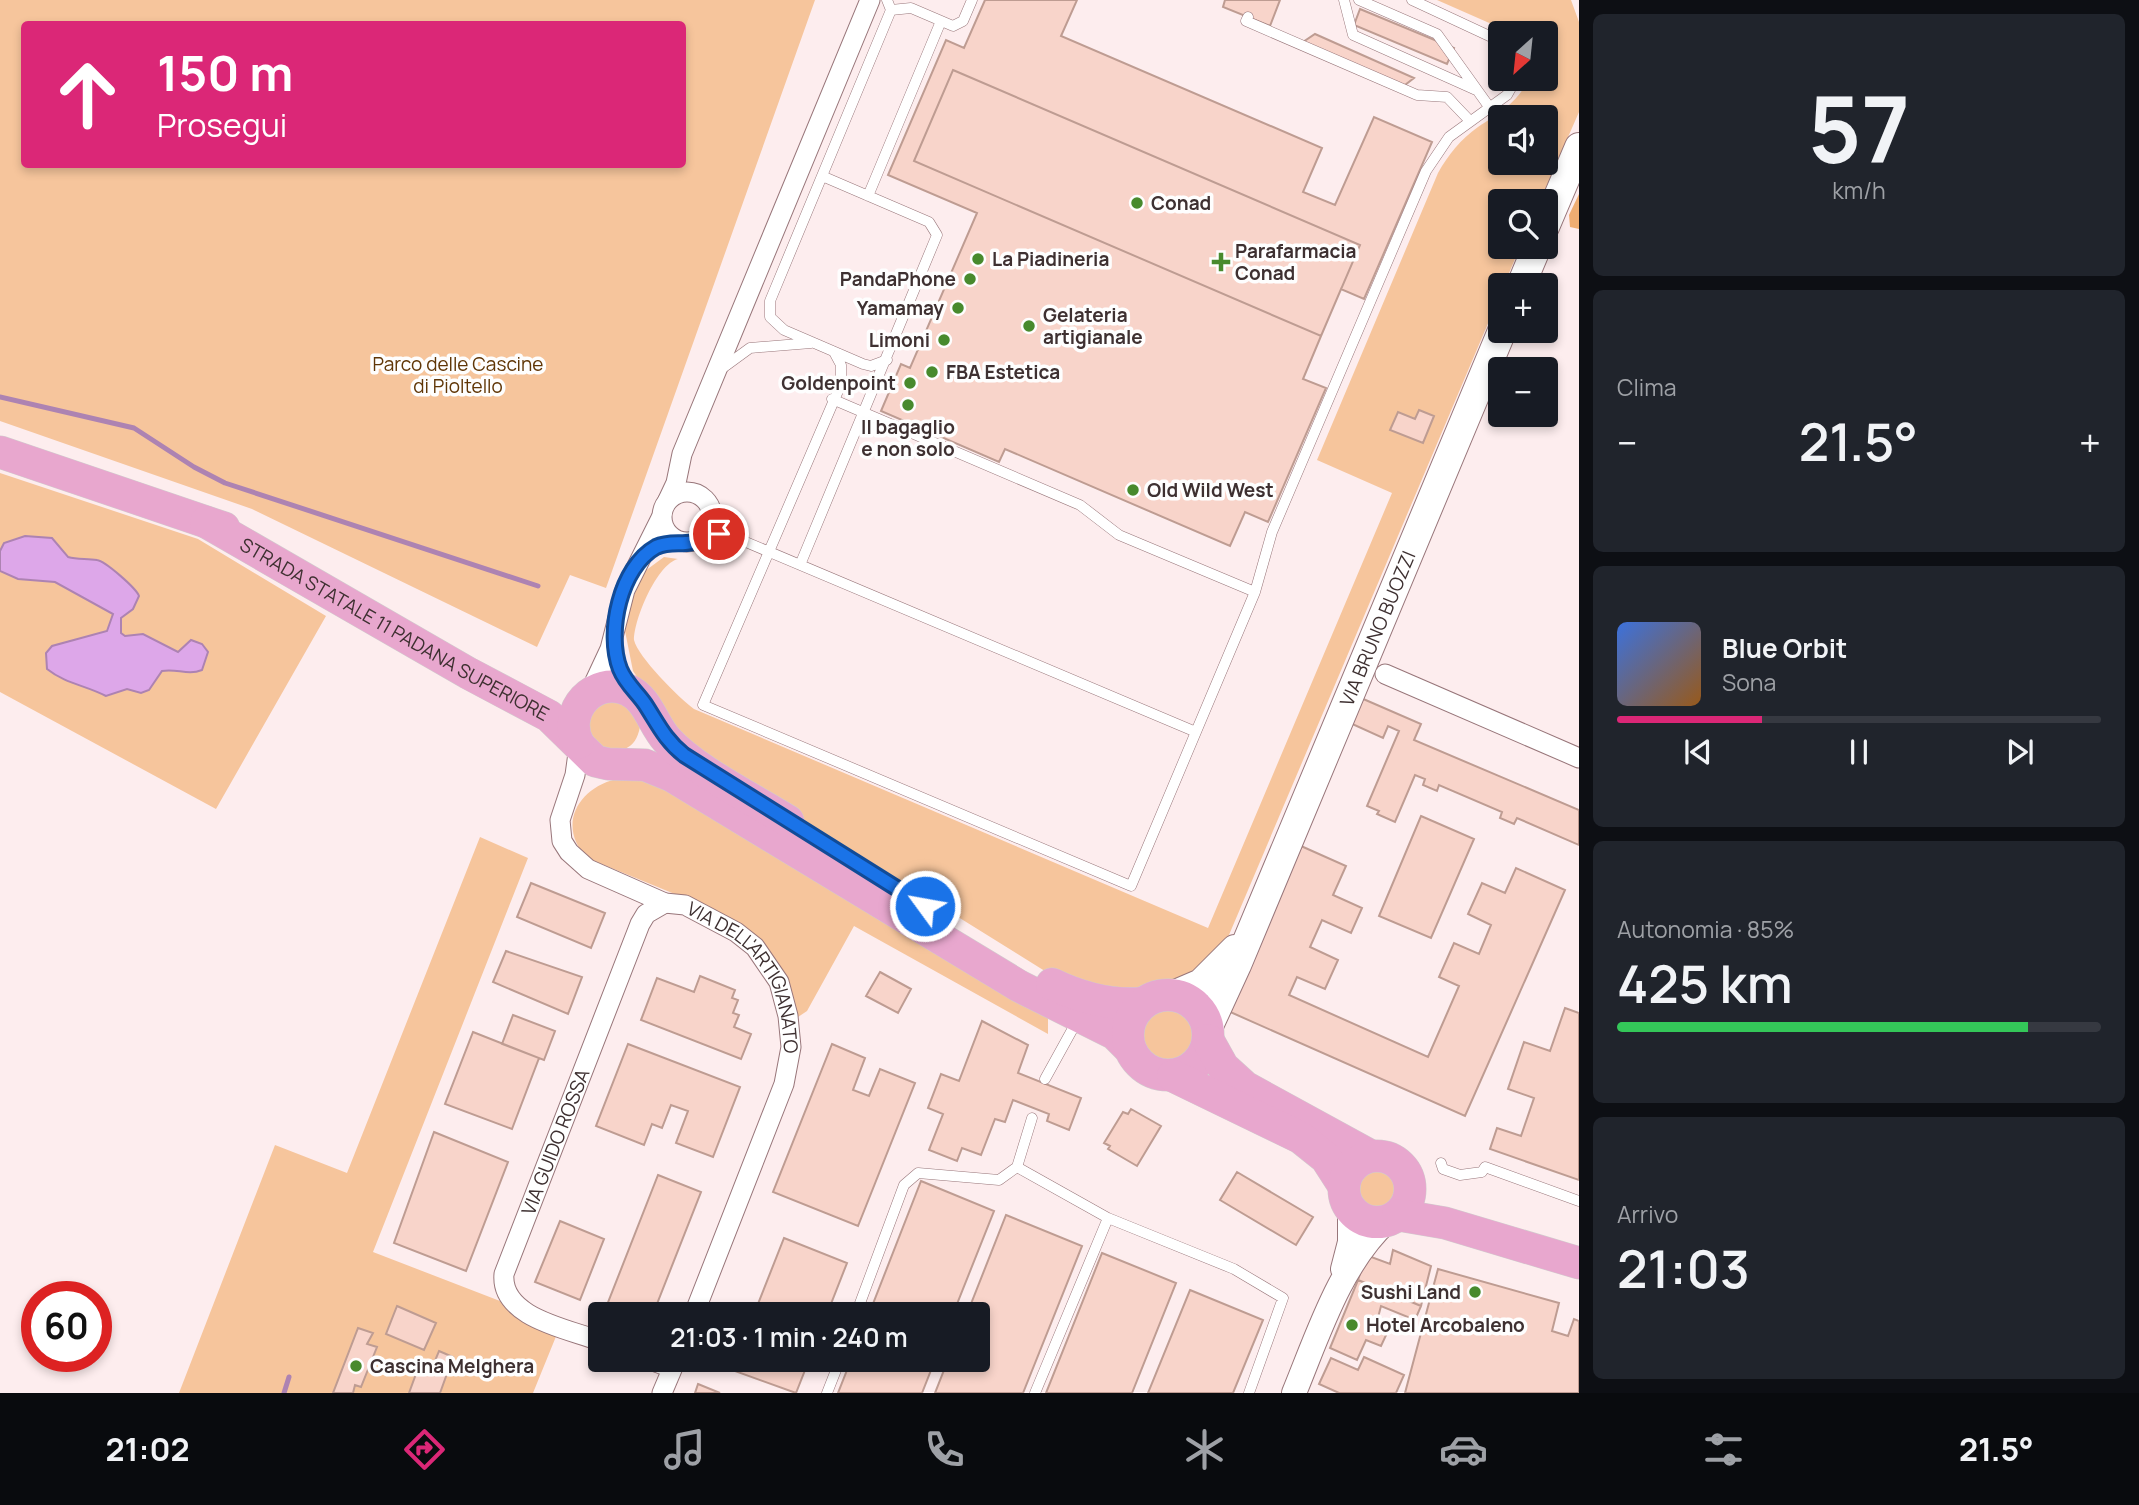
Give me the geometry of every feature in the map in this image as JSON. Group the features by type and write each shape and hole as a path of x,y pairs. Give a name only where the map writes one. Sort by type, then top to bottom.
{"main road":[{"path":"1558,196 1579,147"},
{"name":"VIA BRUNO BUOZZI","path":"1208,1034 1497,343"},
{"name":"STRADA STATALE 11 PADANA SUPERIORE","path":"0,452 250,537 323,571 538,689 558,696 587,695 610,687 642,703"},
{"name":"STRADA STATALE 11 PADANA SUPERIORE","path":"206,522 461,669 549,716 595,761 645,765 672,776 1019,986 1115,1034 1143,1068 1173,1076 1301,1139 1326,1158 1347,1197"},
{"name":"STRADA STATALE 11 PADANA SUPERIORE","path":"578,745 574,718 587,695"},
{"path":"617,764 633,759 646,745 651,726 642,703"},
{"path":"642,703 667,740 687,757 1045,980 1067,991 1115,1004 1143,1003 1154,997 1173,995 1196,1006 1223,1067 1245,1087 1371,1156"},
{"name":"VIA BRUNO BUOZZI","path":"1173,995 1201,983 1218,969 1251,927"},
{"path":"1129,1048 1128,1028 1143,1003"},
{"path":"1173,1076 1194,1066 1203,1055 1208,1034"},
{"path":"1579,1250 1454,1207 1410,1181 1398,1163 1382,1156 1371,1156 1356,1164 1347,1197 1369,1221 1393,1218 1446,1223 1579,1263"},
{"path":"1393,1218 1409,1200 1410,1181"}],"street":[{"path":"587,695 608,656 620,603 664,509 692,431 870,0"},
{"path":"631,577 650,552 664,544 698,541 710,529 707,504 693,485 687,467 692,431"},
{"path":"664,509 688,492 707,504"},
{"path":"664,509 667,534 681,542"},
{"path":"615,630 617,662 642,703"},
{"path":"1385,674 1579,758"},
{"name":"VIA DELL'ARTIGIANATO","path":"578,745 560,830 562,841 577,862 665,903 685,905 736,932 755,947 779,982 791,1035 784,1084 699,1302"},
{"path":"568,796 583,781 617,764"},
{"name":"VIA GUIDO ROSSA","path":"588,1336 518,1307 508,1295 504,1274 639,923 652,909 665,903"},
{"path":"1336,1295 1350,1242 1347,1197"},
{"path":"1294,1393 1336,1295 1374,1232 1393,1218"},
{"path":"662,1393 671,1372"}],"lane":[{"path":"887,360 871,366 834,352 776,325 768,309 889,5 912,4 953,26 963,21 972,0"},
{"path":"1344,0 1353,35 1478,91"},
{"path":"1359,0 1437,34 1488,105"},
{"path":"1412,0 1488,35"},
{"path":"1248,17 1246,22 1417,95 1447,97 1469,121"},
{"path":"868,196 941,21"},
{"path":"1494,105 1509,91"},
{"path":"834,352 842,371 841,384 832,399 703,705 1131,886 1255,592 1272,532 1426,171 1440,147 1469,121 1488,109"},
{"path":"800,565 937,235 929,222 821,176"},
{"path":"714,377 728,362 750,348 814,343"},
{"path":"832,399 1080,505 1119,535 1255,592"},
{"path":"707,504 722,528 734,537 1196,732"},
{"path":"705,536 734,537"},
{"path":"1045,1079 1079,1018"},
{"path":"860,1302 904,1185 918,1172 999,1180 1017,1167 1032,1118"},
{"path":"1441,1163 1443,1169 1460,1175 1482,1172 1485,1167 1579,1201"},
{"path":"1017,1167 1108,1219 1234,1269 1283,1298 1248,1393"},
{"path":"1035,1393 1108,1219"},
{"path":"827,1393 835,1372"}],"green space":[{"name":"Parco delle Cascine di Pioltello","path":"0,0 815,0 606,588 570,575 537,647 252,509 0,421"},
{"path":"1437,0 1571,0 1579,22 1579,112 1558,160 1558,105 1508,105 1521,91 1558,91 1558,21 1488,22"},
{"path":"1488,120 1488,175 1551,175 1545,189 1488,189 1488,259 1515,259 1509,273 1488,273 1488,323 1226,942 1213,959 1177,982 1151,985 1124,994 1048,973 685,747 633,671 625,631 631,602 645,571 664,557 678,559 670,563 655,581 642,606 634,640 669,687 694,709 1208,928 1392,493 1317,460 1438,173 1455,148"},
{"path":"0,473 198,539 326,616 216,809 0,692"},
{"path":"601,699 628,703 640,727 635,741 626,748 600,752 583,721"},
{"path":"616,779 642,780 660,786 1048,1017 1048,1034 854,926 807,1011 798,1017 790,989 774,959 748,929 716,911 587,858 573,834 576,810 591,791"},
{"path":"480,837 528,858 373,1252 500,1301 516,1317 557,1334 533,1393 179,1393 275,1145 347,1173"},
{"path":"1173,1008 1183,1012 1191,1020 1195,1035 1191,1050 1183,1058 1163,1062 1153,1058 1145,1050 1141,1030 1145,1020 1153,1012"},
{"path":"1377,1171 1390,1176 1395,1189 1390,1202 1377,1207 1364,1202 1359,1189 1364,1176"}],"shaded area":[{"path":"1579,194 1579,229 1570,227 1569,215"},
{"path":"25,536 52,538 68,557 97,560 113,570 139,596 133,609 121,618 121,633 125,636 143,634 178,652 191,640 202,644 208,652 202,670 162,671 149,690 141,693 127,689 106,696 61,678 47,669 46,653 52,646 107,631 113,614 55,582 18,579 0,571 0,551 4,543"}],"building":[{"path":"985,0 1077,0 1061,36 1322,148 1303,192 1335,205 1374,117 1432,142 1364,299 1341,289 1303,379 1326,388 1268,522 1245,512 1230,546 1005,449 999,462 881,411 901,364 910,368 977,213 888,175 946,40 964,48"},
{"path":"1225,0 1280,0 1270,26 1223,7"},
{"path":"1360,9 1454,48 1447,64 1354,25"},
{"path":"1315,34 1414,78 1401,88 1300,44"},
{"name":"Conad","path":"953,70 1360,245 1321,336 914,161"},
{"path":"1419,410 1434,416 1423,443 1390,430 1398,412 1415,419"},
{"path":"1361,698 1421,724 1414,740 1579,810 1579,845 1517,818 1514,824 1500,818 1502,812 1439,785 1437,791 1423,785 1425,779 1415,775 1395,822 1377,814 1379,811 1367,806 1399,731 1388,726 1383,738 1350,723"},
{"path":"1421,816 1474,839 1431,938 1379,916"},
{"path":"1301,846 1346,866 1333,895 1362,908 1351,933 1322,920 1310,947 1338,960 1325,989 1297,977 1289,995 1428,1057 1459,986 1439,977 1454,943 1479,954 1491,925 1468,914 1482,883 1505,893 1516,868 1565,890 1465,1116 1228,1011"},
{"path":"531,883 605,913 591,948 517,917"},
{"path":"506,951 582,977 568,1014 493,982"},
{"path":"880,972 911,989 898,1013 866,996"},
{"path":"700,976 735,990 732,998 738,1000 733,1013 739,1015 734,1027 751,1034 741,1059 641,1020 657,978 694,992"},
{"path":"1565,1008 1579,1013 1579,1180 1490,1149 1497,1128 1521,1136 1534,1098 1508,1089 1524,1042 1550,1051"},
{"path":"513,1015 555,1031 544,1060 502,1044"},
{"path":"982,1021 1028,1045 1018,1073 1081,1098 1069,1130 1047,1121 1049,1114 1013,1100 1005,1122 995,1119 981,1155 962,1148 957,1161 929,1150 943,1114 928,1108 941,1074 959,1081"},
{"path":"473,1032 539,1058 512,1129 445,1104"},
{"path":"628,1044 740,1087 713,1157 676,1143 688,1111 671,1105 662,1128 652,1124 644,1145 596,1126"},
{"path":"832,1044 865,1058 853,1090 869,1096 880,1069 915,1083 858,1226 773,1192"},
{"path":"1131,1109 1161,1126 1137,1166 1108,1149 1110,1146 1104,1143 1123,1112 1128,1114"},
{"path":"434,1132 508,1162 466,1271 394,1243"},
{"path":"1237,1172 1313,1217 1296,1245 1220,1200"},
{"path":"658,1175 701,1192 658,1302 608,1302"},
{"path":"921,1181 994,1211 958,1302 874,1302"},
{"path":"1006,1215 1082,1246 1023,1393 935,1393 943,1372 990,1372 990,1302 972,1302"},
{"path":"560,1221 604,1239 580,1300 535,1282"},
{"path":"784,1238 847,1263 832,1302 759,1302"},
{"path":"1393,1250 1431,1266 1421,1306 1358,1280 1366,1255 1390,1264"},
{"path":"1102,1253 1176,1283 1132,1393 1046,1393"},
{"path":"1438,1269 1559,1303 1552,1331 1568,1336 1574,1319 1579,1321 1579,1393 1405,1393"},
{"path":"1358,1280 1421,1306 1415,1320 1381,1306 1375,1329 1387,1333 1381,1346 1366,1340 1357,1360 1330,1348"},
{"path":"1190,1290 1263,1320 1233,1393 1148,1393"},
{"name":"Cascina Melghera","path":"397,1306 436,1323 424,1350 386,1334"},
{"name":"Cascina Melghera","path":"358,1328 373,1333 367,1344 377,1347 361,1387 355,1385 353,1393 333,1393"},
{"name":"Cascina Melghera","path":"439,1351 453,1357 440,1393 409,1393 420,1363 432,1368"},
{"path":"1364,1357 1404,1375 1396,1393 1339,1393 1319,1384 1331,1358 1358,1370"},
{"path":"738,1372 804,1372 796,1393"},
{"path":"846,1372 930,1372 922,1393 838,1393"},
{"path":"698,1384 720,1393 695,1393"}],"waterway":[{"path":"0,397 134,428 194,467 225,483 538,586"},
{"path":"284,1393 289,1377"}],"place":[{"name":"Conad","path":"1137,203"},
{"name":"La Piadineria","path":"978,259"},
{"name":"Parafarmacia Conad","path":"1221,262"},
{"name":"PandaPhone","path":"970,279"},
{"name":"Yamamay","path":"958,308"},
{"name":"Gelateria artigianale","path":"1029,326"},
{"name":"Limoni","path":"944,340"},
{"name":"FBA Estetica","path":"932,372"},
{"name":"Goldenpoint","path":"910,383"},
{"name":"Il bagaglio e non solo","path":"908,405"},
{"name":"Old Wild West","path":"1133,490"},
{"name":"Sushi Land","path":"1475,1292"},
{"name":"Hotel Arcobaleno","path":"1352,1325"},
{"name":"Cascina Melghera","path":"356,1366"}],"route":[{"path":"719,534 705,536 689,543 664,544 643,558 620,603 615,630 616,657 625,680 643,702 663,735 684,755 925,906"}]}
